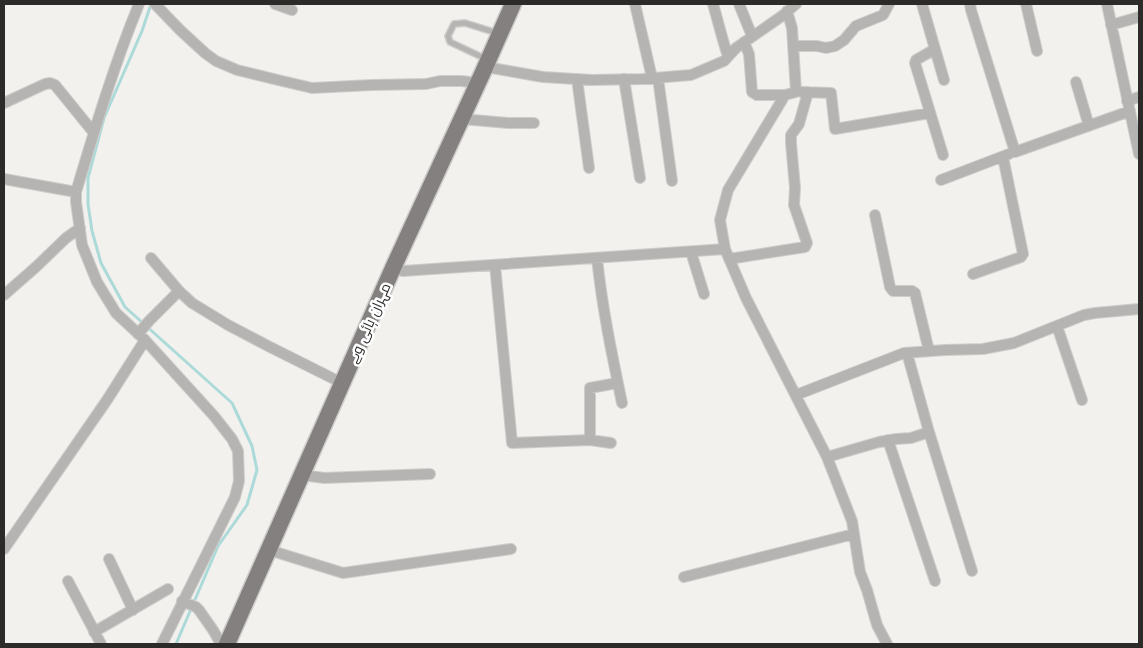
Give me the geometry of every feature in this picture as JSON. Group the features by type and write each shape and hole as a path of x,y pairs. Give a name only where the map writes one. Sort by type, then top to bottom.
{"main road":[{"name":"مہران ہائی وے","path":"227,644 393,268 479,83 513,4"}],"street":[{"path":"139,4 126,36 76,192 82,245 97,282 116,313 142,337 214,416 232,439 238,451 239,480 235,497 189,604 162,644"},
{"path":"157,4 180,30 205,53 237,70 312,88 426,84 440,81 479,83"},
{"path":"275,4 292,10"},
{"path":"634,4 655,78 672,180"},
{"path":"713,4 722,41 728,56"},
{"path":"739,4 748,39 752,92 757,95 785,95 796,92 831,93 835,129 930,113"},
{"path":"487,64 542,77 577,79 655,78 691,75 724,60 736,48 796,4"},
{"path":"793,46 826,48 835,46 844,40 856,26 882,15 889,4"},
{"path":"922,4 944,80"},
{"path":"970,4 1015,152"},
{"path":"1026,4 1037,51"},
{"path":"1107,4 1139,154"},
{"path":"787,11 792,28 796,92"},
{"path":"1111,25 1139,17"},
{"path":"935,49 915,62 943,155"},
{"path":"577,79 589,168"},
{"path":"624,79 640,178"},
{"path":"1076,82 1089,126"},
{"path":"4,103 45,84 55,84 94,132"},
{"path":"393,268 403,271 691,252 727,254 805,247 807,243 794,205 795,188 790,143 791,135 799,124 808,92"},
{"path":"785,95 728,190 720,220 727,254 746,298 827,457 852,521 860,572 877,625 886,644"},
{"path":"941,180 1089,126 1128,106 1139,97"},
{"path":"462,119 534,123"},
{"path":"973,274 1021,257 1023,254 1004,156"},
{"path":"4,180 76,192"},
{"path":"875,215 890,287 893,290 912,291 915,293 929,351"},
{"path":"4,295 66,238 80,228"},
{"path":"691,252 704,294"},
{"path":"151,258 179,291 192,303 228,325 342,383"},
{"path":"597,258 607,329 622,403"},
{"path":"495,265 512,443 590,440 611,443"},
{"path":"5,543 106,400 142,337 149,321 179,291"},
{"path":"796,395 904,353 983,349 1006,345 1090,314 1139,309"},
{"path":"1057,326 1082,400"},
{"path":"908,353 929,432 972,571"},
{"path":"590,440 590,388 618,383"},
{"path":"827,457 888,440 910,438 929,432"},
{"path":"888,440 935,581"},
{"path":"302,474 324,478 430,474"},
{"path":"684,578 854,534"},
{"path":"269,550 343,573 511,549"},
{"path":"109,559 133,610"},
{"path":"68,581 102,644"},
{"path":"94,632 168,589"},
{"path":"189,604 213,630 221,644"}],"lane":[{"path":"487,64 450,42 448,36 450,31 454,24 465,23 500,34"}],"waterway":[{"path":"151,4 142,31 104,118 88,178 88,204 92,231 101,263 125,307 232,403 252,446 257,470 247,505 218,546 176,644"}]}
